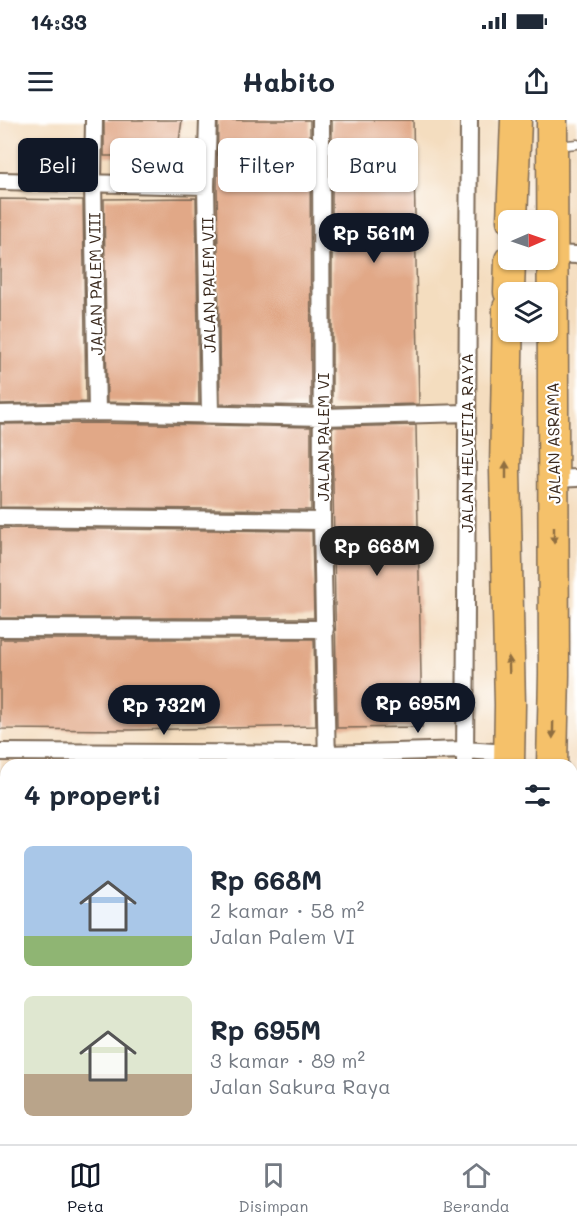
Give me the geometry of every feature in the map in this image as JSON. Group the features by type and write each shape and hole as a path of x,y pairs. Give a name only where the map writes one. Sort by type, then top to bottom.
{"highway":[{"path":"512,210 516,120"},
{"name":"JALAN ASRAMA","path":"552,759 554,674 566,479 564,255 560,137"},
{"path":"508,342 506,470 509,759"}],"street":[{"name":"JALAN PALEM VIII","path":"94,120 94,138"},
{"name":"JALAN PALEM VII","path":"208,120 206,186 210,414"},
{"name":"JALAN PALEM VI","path":"321,120 322,521 327,759"},
{"name":"JALAN HELVETIA RAYA","path":"465,758 469,120"},
{"path":"0,181 18,181"},
{"name":"JALAN PALEM VIII","path":"93,192 97,412"},
{"path":"0,414 97,412 323,417 466,412"},
{"path":"0,517 322,521"},
{"path":"0,628 325,629"},
{"path":"0,752 286,759"},
{"path":"396,759 509,759"}],"building":[{"path":"104,120 182,120 179,138 110,138 110,156 104,156"},
{"path":"218,120 310,120 310,138 218,138 218,192 310,192 311,406 220,404 217,186"},
{"path":"332,120 413,120 413,138 332,138"},
{"path":"332,192 415,192 419,404 332,406"},
{"path":"196,198 199,404 107,402 104,199"},
{"path":"0,199 83,200 86,402 0,404"},
{"path":"97,423 311,427 311,510 0,507 0,424"},
{"path":"416,425 422,727 337,728 332,427"},
{"path":"0,528 312,531 314,618 0,618"},
{"path":"0,639 314,639 316,726 130,730 0,729"}]}
